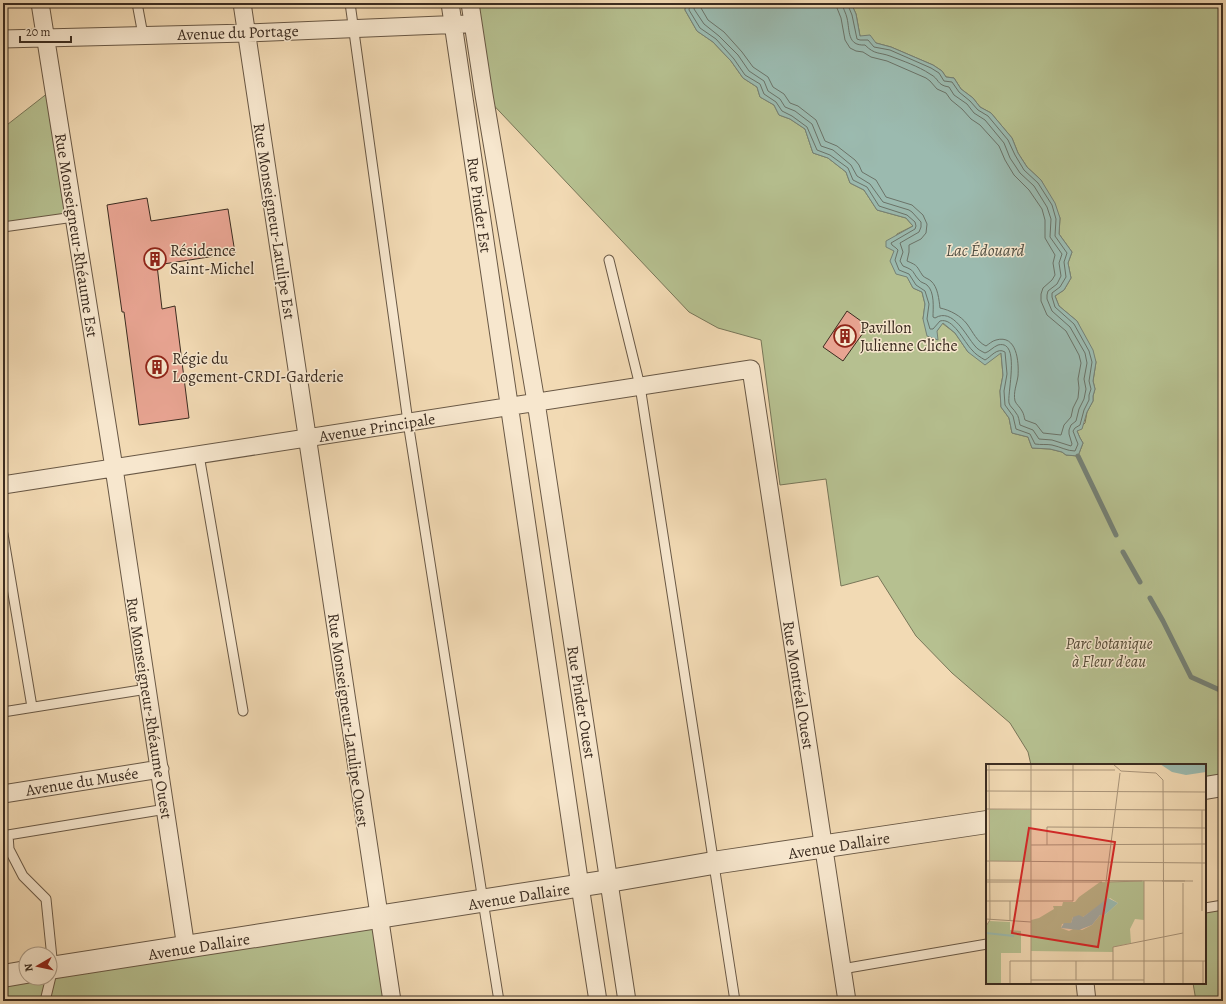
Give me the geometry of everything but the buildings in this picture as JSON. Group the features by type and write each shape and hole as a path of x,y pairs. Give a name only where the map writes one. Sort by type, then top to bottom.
{"street":[{"name":"Rue Monseigneur-Rhéaume Est","path":"40,3 114,468"},
{"name":"Rue Monseigneur-Latulipe Est","path":"242,3 308,439"},
{"name":"Rue Pinder Est","path":"450,3 510,407"},
{"name":"Rue Pinder Est","path":"470,3 536,402"},
{"name":"Avenue du Portage","path":"3,39 247,33 473,24"},
{"name":"Avenue Principale","path":"3,485 308,439 751,369"},
{"name":"Rue Montréal Ouest","path":"751,369 846,1001"},
{"name":"Rue Pinder Ouest","path":"536,402 627,1001"},
{"name":"Rue Pinder Ouest","path":"510,407 598,1001"},
{"name":"Rue Monseigneur-Latulipe Ouest","path":"308,439 378,918 392,1001"},
{"name":"Rue Monseigneur-Rhéaume Ouest","path":"114,468 186,948"},
{"name":"Avenue du Musée","path":"3,794 160,769"},
{"path":"1206,788 1223,785"},
{"name":"Avenue Dallaire","path":"58,967 609,882 713,863 823,848 986,822"},
{"path":"3,976 18,973"},
{"path":"1085,984 1086,1001"}],"lane":[{"path":"137,3 143,35"},
{"path":"350,3 408,422 500,1001"},
{"path":"3,227 74,217"},
{"path":"609,260 640,386 735,1001"},
{"path":"199,455 243,711"},
{"path":"3,534 32,707"},
{"path":"3,712 147,689"},
{"path":"50,946 46,899 23,876 9,849 8,835 166,809"},
{"path":"1206,908 1223,905"},
{"path":"842,969 986,944"},
{"path":"47,1001 46,997 48,986"}],"green space":[{"name":"Parc botanique à Fleur d'eau","path":"470,3 686,3 685,10 697,31 713,42 731,61 743,78 757,87 760,97 774,105 779,115 790,119 805,129 813,153 828,158 846,172 850,183 864,190 877,210 906,218 913,226 897,234 894,251 913,288 922,292 925,304 923,319 937,331 942,323 955,333 968,352 1001,353 1003,375 1000,391 1001,407 1009,418 1012,433 1028,437 1032,448 1050,449 1062,452 1066,455 1078,456 1083,443 1077,431 1085,423 1087,412 1093,401 1095,389 1093,381 1096,362 1077,321 1059,306 1055,296 1064,290 1071,278 1068,263 1072,252 1059,234 1060,218 1041,180 1027,167 1018,153 1012,138 991,113 980,107 973,98 961,89 954,78 946,77 942,71 933,65 891,47 876,43 860,36 856,14 851,3 1223,3 1223,785 1206,788 1206,764 1031,764 1028,752 1010,723 952,673 916,636 878,576 841,586 826,479 780,485 761,340 718,328 689,312 484,95"},
{"path":"53,89 74,217 3,227 3,128"},
{"path":"1223,905 1223,1001 1196,1001 1193,984 1206,984 1206,908"},
{"path":"372,925 384,1001 3,1001 3,984 18,982 18,986 58,986 58,977"}],"water":[{"name":"Lac Édouard","path":"686,3 851,3 856,14 860,36 870,35 876,43 891,47 933,65 942,71 946,77 954,78 961,89 973,98 980,107 991,113 1012,138 1018,153 1027,167 1041,180 1055,203 1060,218 1059,234 1072,252 1068,263 1071,278 1064,290 1055,296 1059,306 1077,321 1093,350 1096,362 1093,381 1095,389 1093,401 1087,412 1082,429 1077,431 1083,443 1078,456 1066,455 1062,452 1050,449 1032,448 1028,437 1012,433 1009,418 1001,407 1000,391 1003,375 1001,353 985,365 968,352 955,333 943,323 937,331 938,340 927,336 923,319 925,304 922,292 913,288 907,277 896,274 890,261 894,251 886,247 886,241 913,226 906,218 877,210 864,190 850,183 846,172 828,158 813,153 805,129 790,119 779,115 774,105 760,97 757,87 743,78 731,61 713,42 697,31 685,10"}],"waterway":[{"path":"1078,456 1116,535"},
{"path":"1123,552 1140,582"},
{"path":"1150,598 1191,677 1222,691"}],"place":[{"name":"Résidence Saint-Michel","path":"155,259"},
{"name":"Pavillon Julienne Cliche","path":"845,336"},
{"name":"Régie du Logement-CRDI-Garderie","path":"157,367"}]}
